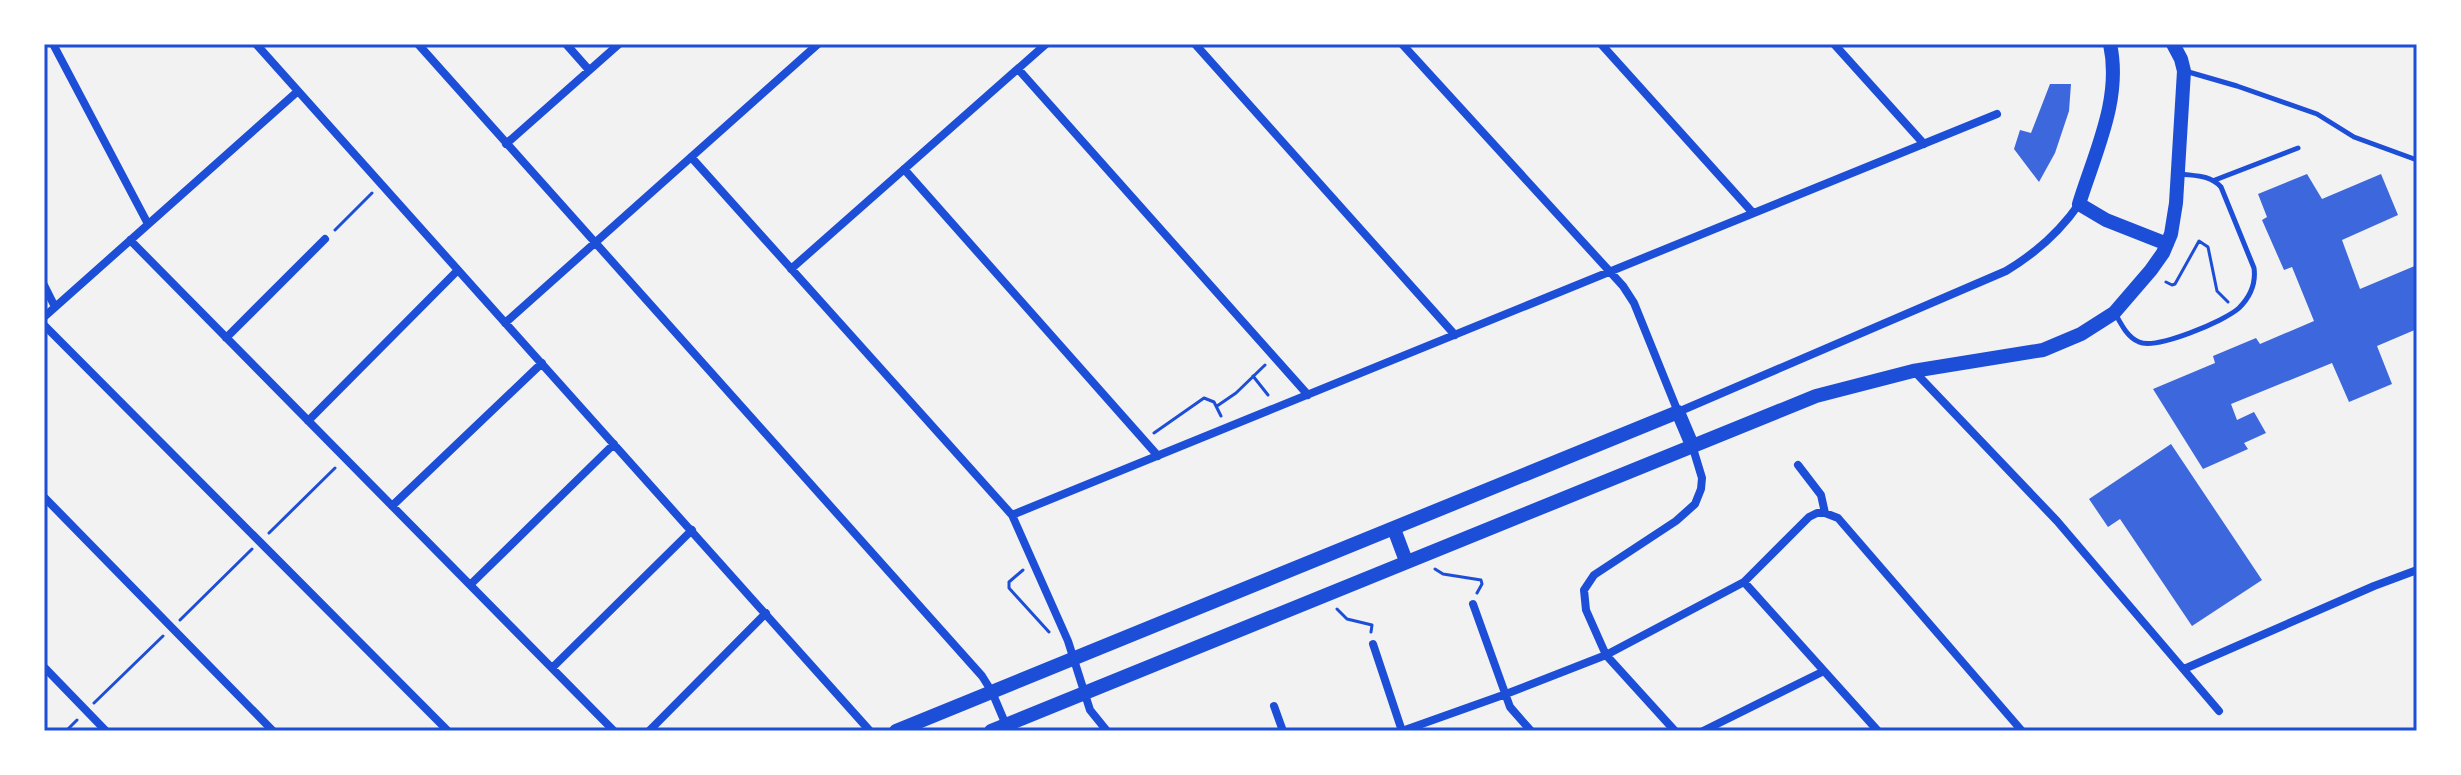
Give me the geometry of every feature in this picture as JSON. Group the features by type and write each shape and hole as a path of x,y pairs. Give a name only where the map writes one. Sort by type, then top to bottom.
{"main road":[{"path":"2110,44 2114,62 2113,93 2079,204 2106,220 2167,244"},
{"path":"991,731 1816,396 1913,371 2043,350 2081,334 2114,313 2144,280 2167,244 2173,225 2184,71 2173,44"},
{"path":"896,731 1678,412 1692,445"},
{"path":"1394,529 1406,561"}],"street":[{"path":"53,44 148,224"},
{"path":"256,44 870,731"},
{"path":"418,44 971,664 992,692 1006,725"},
{"path":"566,44 589,70"},
{"path":"506,144 619,44"},
{"path":"505,323 818,44"},
{"path":"791,269 1046,44"},
{"path":"1195,44 1455,335"},
{"path":"1402,44 1623,286 1634,303 1678,412 2006,271 2049,241 2079,204"},
{"path":"1601,44 1753,213"},
{"path":"1834,44 1924,144"},
{"path":"1018,69 1308,395"},
{"path":"44,317 298,91"},
{"path":"1012,515 1997,114"},
{"path":"691,157 1012,515 1074,659 1090,710 1107,731"},
{"path":"904,169 1158,456"},
{"path":"226,338 325,239"},
{"path":"130,240 614,731"},
{"path":"308,421 458,270"},
{"path":"44,285 55,307"},
{"path":"44,325 448,731"},
{"path":"392,506 542,363"},
{"path":"1913,371 2057,521 2219,711"},
{"path":"470,585 614,444"},
{"path":"1675,731 1606,655 1586,610 1584,597 1586,586 1594,575 1676,521 1695,504 1702,478 1692,445"},
{"path":"1798,465 1821,495 1825,513"},
{"path":"44,497 273,731"},
{"path":"1373,644 1402,731 1606,655 1744,582 1809,517 1825,513 1838,518 2022,731"},
{"path":"552,668 692,530"},
{"path":"2184,669 2417,570"},
{"path":"1744,582 1878,731"},
{"path":"1473,604 1510,707 1531,731"},
{"path":"649,731 766,613"},
{"path":"44,667 106,731"},
{"path":"1703,731 1824,671"},
{"path":"1274,706 1283,731"}],"lane":[{"path":"2184,71 2317,114 2354,137 2417,160"},
{"path":"2214,180 2298,148"},
{"path":"2114,313 2129,336 2138,342 2154,344 2197,329 2237,310 2251,291 2254,268 2221,187 2214,180 2178,174"}],"path":[{"path":"325,239 380,184"},
{"path":"2166,282 2175,284 2199,241 2208,248 2217,291 2237,310"},
{"path":"1217,406 1275,356"},
{"path":"1253,376 1278,407"},
{"path":"1144,440 1204,398 1217,406 1226,428"},
{"path":"66,731 345,459"},
{"path":"1032,561 1009,582 1009,588 1050,634"},
{"path":"1435,569 1443,574 1481,580 1481,588 1473,604"},
{"path":"1337,609 1347,619 1372,625 1373,644"}],"building":[{"path":"2050,84 2071,84 2069,111 2055,153 2039,182 2014,149 2020,130 2031,133"},
{"path":"2307,174 2322,199 2381,174 2398,215 2342,240 2360,289 2417,265 2417,329 2377,346 2392,384 2349,402 2332,363 2231,404 2237,420 2254,412 2266,433 2244,443 2248,449 2203,469 2153,389 2215,363 2213,356 2256,338 2260,344 2314,321 2292,267 2284,270 2262,220 2267,217 2258,194"},
{"path":"2171,444 2262,580 2192,626 2120,519 2108,527 2089,499"}]}
